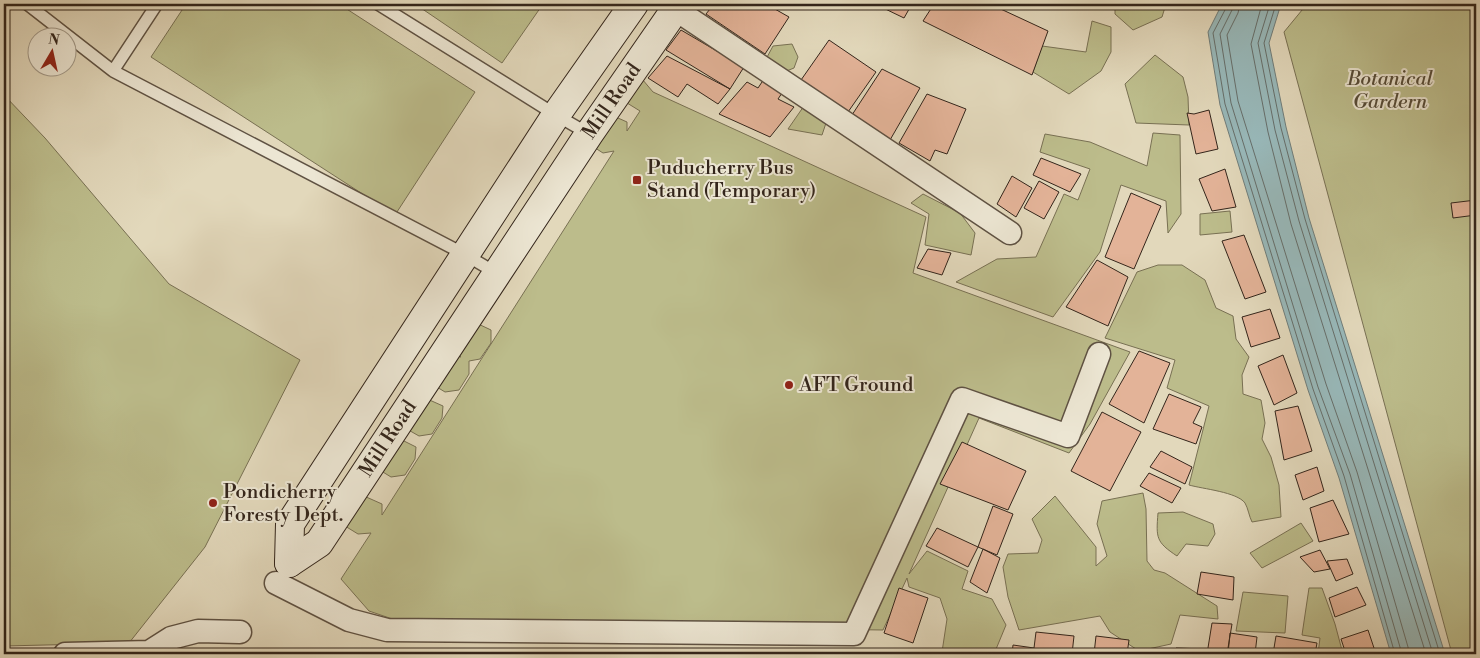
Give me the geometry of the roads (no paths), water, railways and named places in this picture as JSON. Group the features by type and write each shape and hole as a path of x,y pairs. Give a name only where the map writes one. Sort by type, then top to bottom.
{"main road":[{"name":"Mill Road","path":"634,4 556,115 464,254 290,524 289,562 319,543 589,134 677,6"}],"street":[{"path":"677,6 1010,233"},
{"path":"276,583 349,620 387,630 854,634 962,399 1068,436 1099,354"},
{"path":"65,654 149,652 171,638 198,631 240,632"}],"lane":[{"path":"27,4 113,71 464,254 498,274"},
{"path":"113,71 157,4"},
{"path":"378,4 589,134"}],"water":[{"path":"1222,4 1281,4 1269,43 1286,127 1309,218 1445,654 1391,654 1339,478 1308,390 1220,105 1208,32"}],"place":[{"name":"Puducherry Bus Stand (Temporary)","path":"637,180"},
{"name":"AFT Ground","path":"789,385"},
{"name":"Pondicherry Foresty Dept.","path":"213,503"}],"park label":[{"name":"Botanical Gardern","path":"1390,90"}]}
